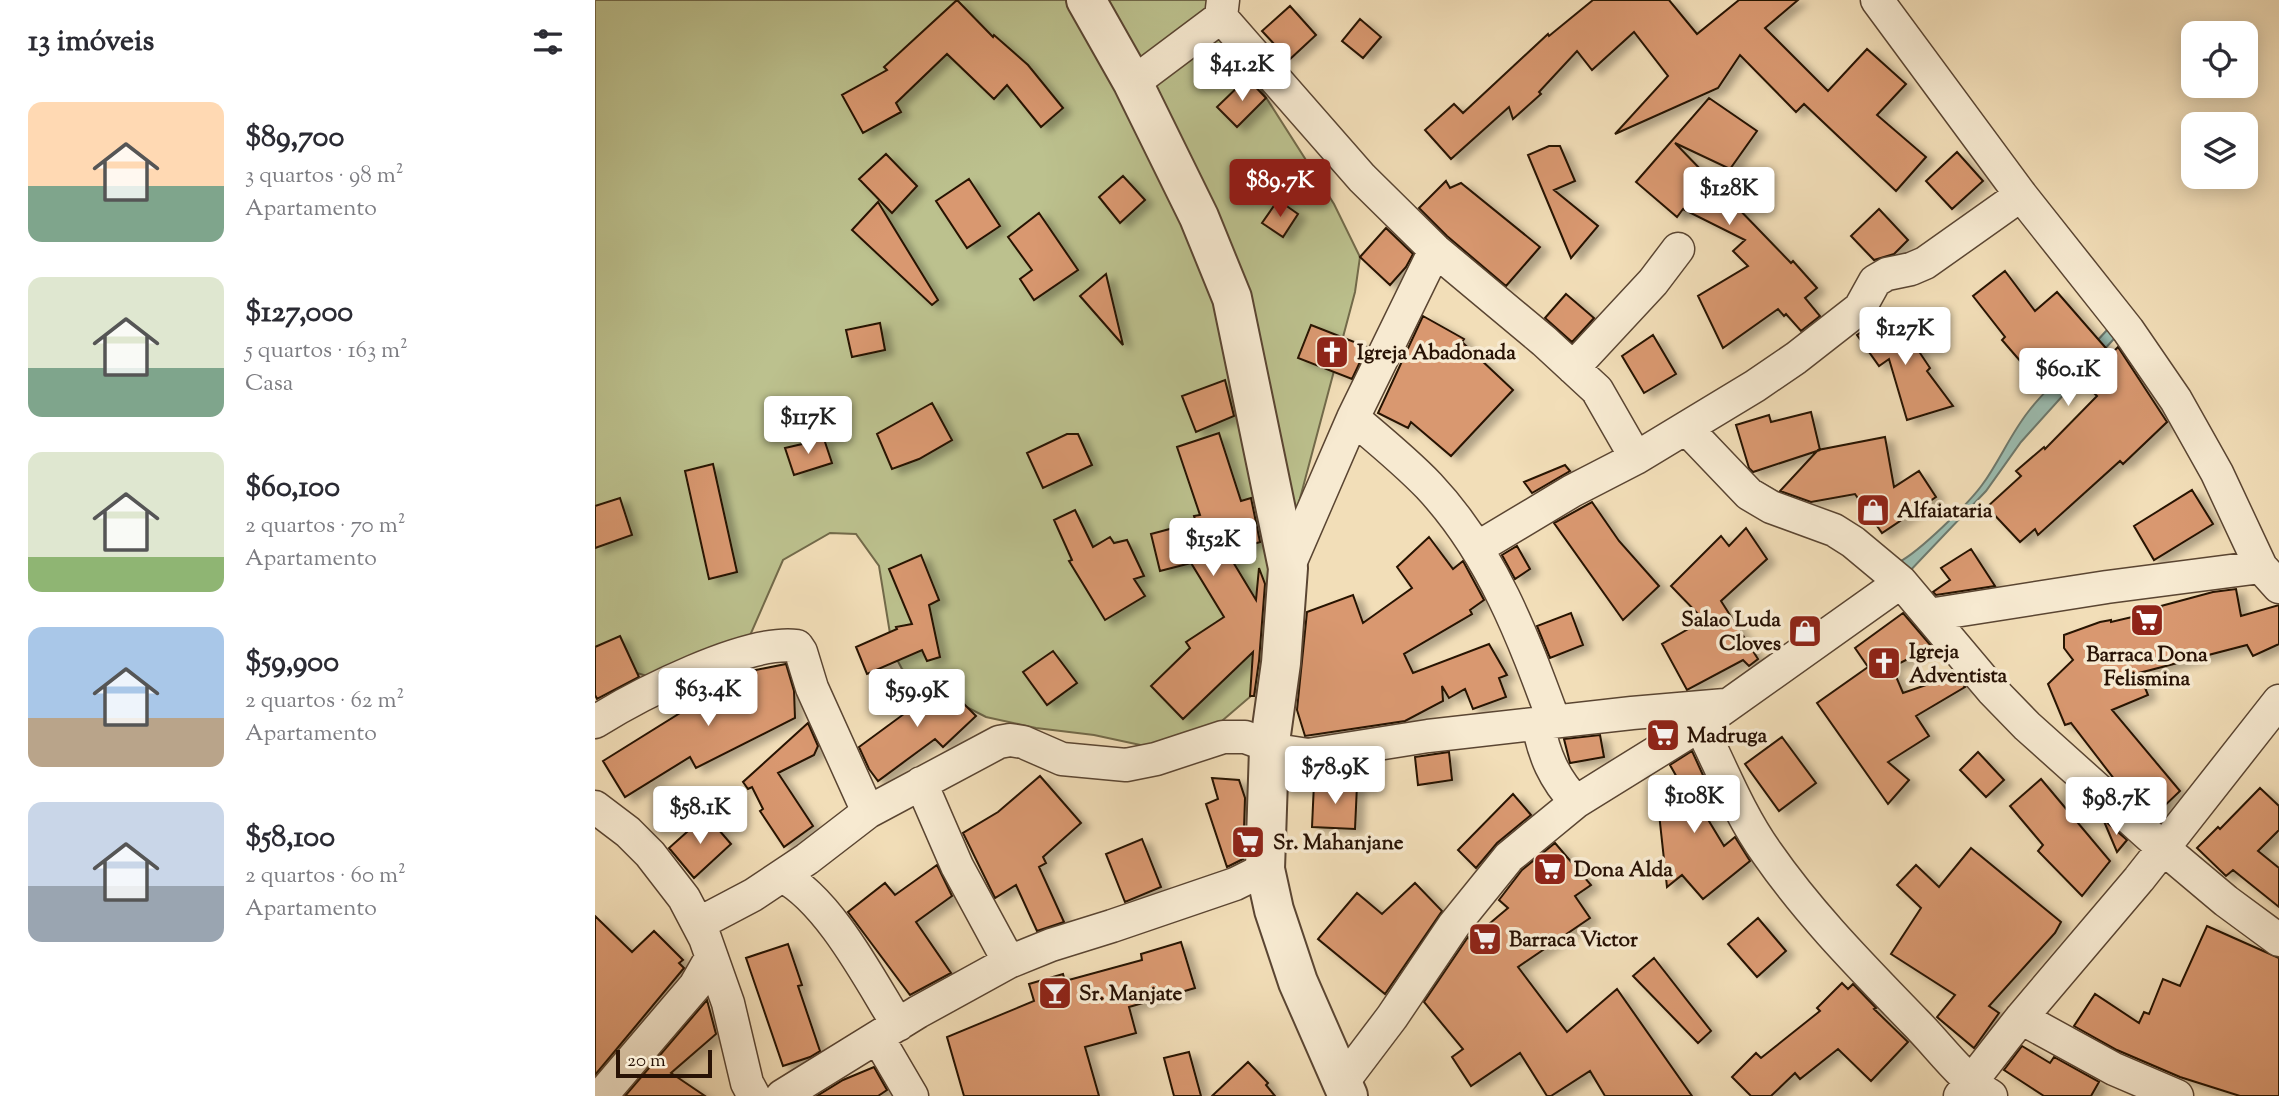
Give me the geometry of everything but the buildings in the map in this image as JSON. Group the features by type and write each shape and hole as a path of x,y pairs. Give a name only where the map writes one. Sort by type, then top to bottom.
{"street":[{"path":"1086,0 1133,83 1199,217 1232,298 1288,568 1269,750 1265,869 1273,910 1293,969 1345,1089"},
{"path":"1877,0 2021,195 2128,330 2176,400 2270,577 2107,587 1929,615"},
{"path":"1133,83 1222,9 1362,178 1434,250 1544,341 1597,390 1636,458"},
{"path":"1477,548 1572,491 1636,458 1796,358 1860,307 1875,281 1887,274 1925,263 2021,195"},
{"path":"1288,568 1353,418 1434,250"},
{"path":"1573,368 1653,282 1678,250"},
{"path":"1353,418 1430,487 1477,548 1494,576 1528,651 1546,723 1542,746 1561,786 1576,802"},
{"path":"1686,428 1749,494 1771,507 1834,530 1853,542 1901,582 1992,691 2027,726 2163,848 2226,901 2279,940"},
{"path":"1345,1089 1454,925 1509,857 1576,802 1700,725 1901,582"},
{"path":"595,722 643,695 702,668 763,648 797,646 812,688 868,812"},
{"path":"1700,725 1766,852 1846,951 1950,1058 1974,1092 2021,1018 2163,848 2279,701"},
{"path":"698,924 753,895 782,876 868,812 999,742 1023,742 1062,759 1126,765 1156,759 1223,737 1245,737 1269,750 1308,755 1428,736 1725,705"},
{"path":"921,782 957,866 1009,962"},
{"path":"595,807 628,832 650,854 684,898 705,938 728,1003 747,1083 754,1096"},
{"path":"782,1096 1009,962 1051,945 1235,884 1265,869"},
{"path":"782,876 808,892 833,922 888,1032 912,1096"},
{"path":"601,1096 695,986 711,958"},
{"path":"2021,1018 2114,1069 2177,1096"}],"green space":[{"path":"595,0 1215,0 1237,52 1334,204 1360,257 1355,292 1290,536 1272,678 1195,744 1145,746 986,717 945,696 902,669 893,652 879,566 856,534 830,533 783,560 734,672 709,701 690,699 660,680 595,654"}],"water":[{"path":"2113,323 2121,331 2021,442 1986,491 1907,574 1757,493 1703,421 1752,477 1899,562 1931,538 1976,493 2028,412"}],"place":[{"name":"Igreja Abadonada","path":"1332,352"},
{"name":"Alfaiataria","path":"1873,510"},
{"name":"Barraca Dona Felismina","path":"2147,620"},
{"name":"Salao Luda Cloves","path":"1805,631"},
{"name":"Igreja Adventista","path":"1884,663"},
{"name":"Madruga","path":"1663,735"},
{"name":"Sr. Mahanjane","path":"1248,842"},
{"name":"Dona Alda","path":"1550,869"},
{"name":"Barraca Victor","path":"1485,939"},
{"name":"Sr. Manjate","path":"1055,993"}]}
